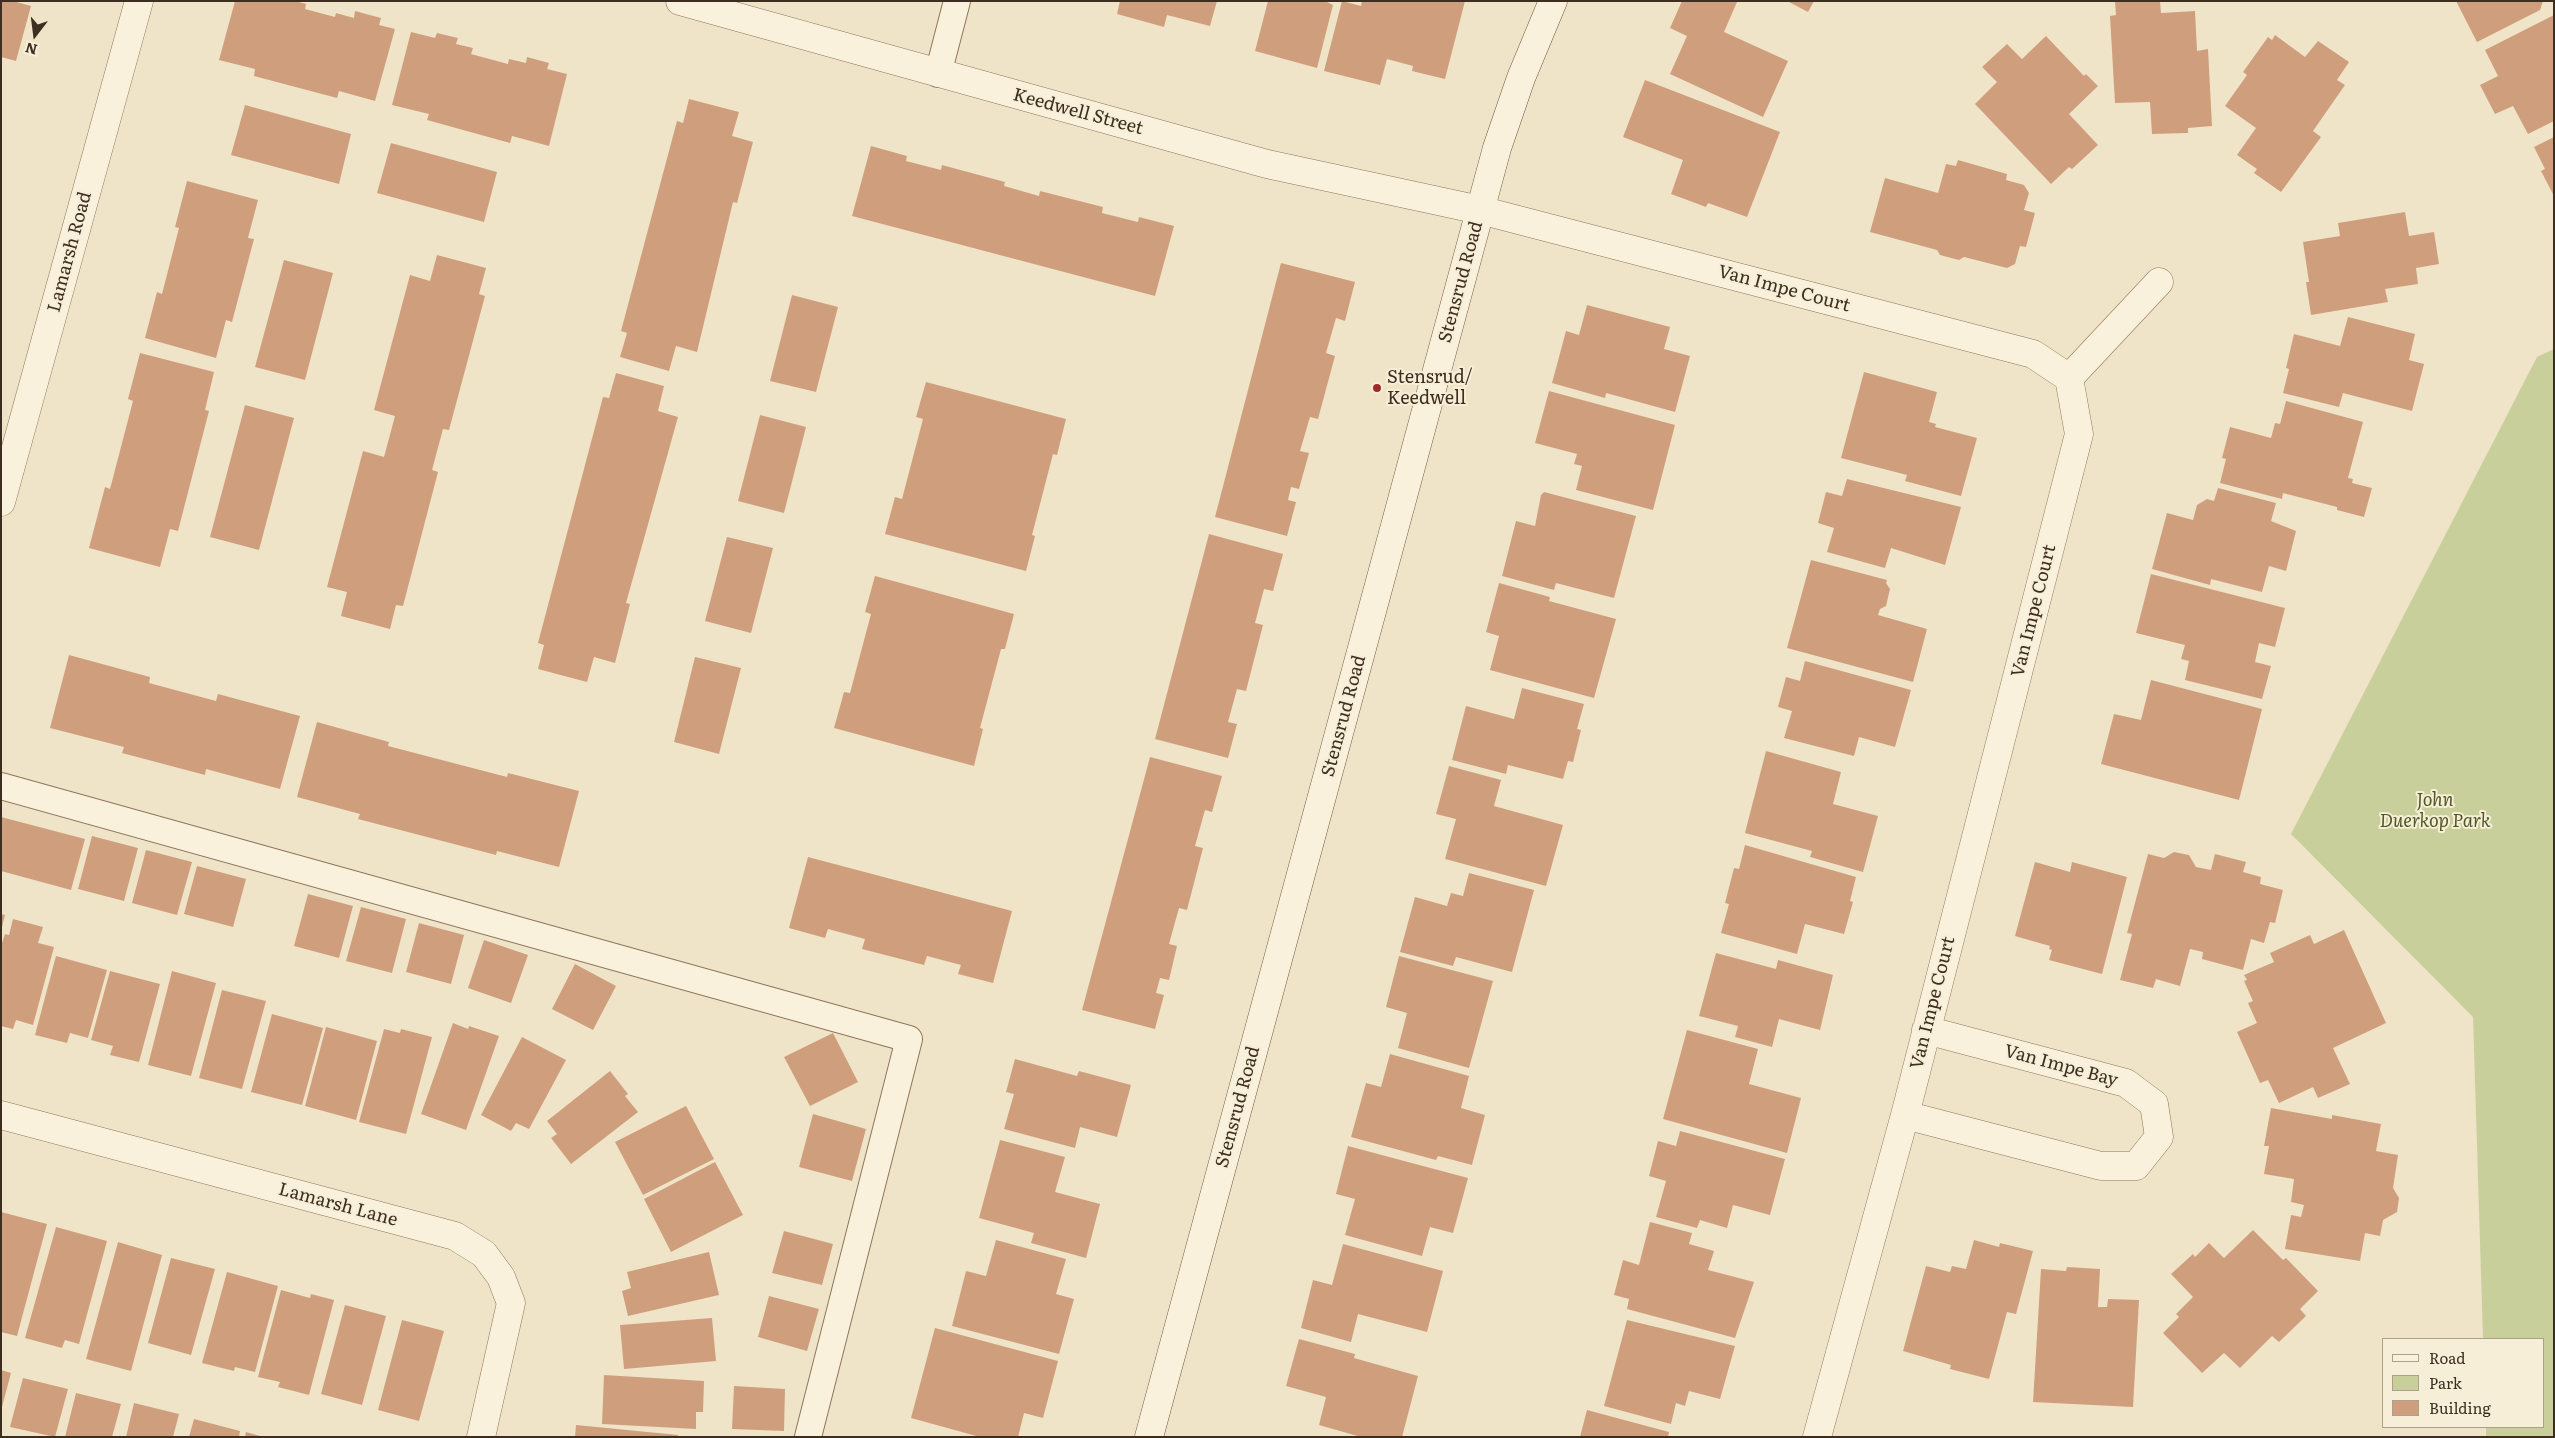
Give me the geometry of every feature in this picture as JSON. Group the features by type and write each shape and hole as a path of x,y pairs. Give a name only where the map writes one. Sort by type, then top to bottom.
{"street":[{"name":"Lamarsh Road","path":"1,502 138,1"},
{"name":"Keedwell Street","path":"680,1 1267,164 1480,210"},
{"name":"Stensrud Road","path":"1149,1437 1496,148 1520,78 1553,1"},
{"name":"Van Impe Court","path":"1480,210 2033,354 2068,378 2079,434 1904,1115 1817,1437"},
{"path":"2068,378 2159,282"},
{"name":"Van Impe Bay","path":"1904,1115 2102,1166 2136,1166 2159,1137 2154,1104 2126,1083 1926,1030"},
{"name":"Lamarsh Lane","path":"1,1115 455,1236 484,1254 501,1276 511,1303 481,1437"}],"lane":[{"path":"938,74 958,1"},
{"path":"1,786 909,1039 808,1437"}],"green space":[{"name":"John Duerkop Park","path":"2554,349 2554,1437 2486,1437 2486,1428 2545,1428 2545,1338 2483,1338 2473,1017 2291,834 2537,357"}],"building":[{"path":"1,1 13,1 31,6 16,61 1,57"},
{"path":"235,1 295,1 306,4 305,9 335,17 336,13 354,18 355,11 381,18 379,25 395,29 375,101 339,91 337,98 254,76 255,69 219,60"},
{"path":"1120,1 1217,1 1210,26 1167,15 1164,27 1117,14"},
{"path":"1268,1 1325,1 1333,5 1317,68 1255,51"},
{"path":"1342,1 1361,6 1362,1 1465,1 1445,79 1412,71 1413,66 1387,59 1380,85 1324,71"},
{"path":"1682,1 1737,2 1724,32 1788,61 1763,117 1670,74 1687,36 1670,28"},
{"path":"1787,1 1814,1 1808,12"},
{"path":"2115,1 2160,1 2161,13 2195,11 2197,51 2208,49 2212,126 2188,128 2188,133 2152,134 2150,102 2115,103 2110,16 2116,15"},
{"path":"2456,1 2543,1 2540,10 2477,42"},
{"path":"2554,15 2554,121 2528,134 2513,106 2495,114 2480,85 2498,76 2485,50"},
{"path":"411,32 435,38 437,33 458,38 456,44 473,48 471,54 508,64 509,59 526,63 527,57 549,63 547,69 567,74 549,146 512,136 510,143 427,120 429,114 392,105"},
{"path":"2275,35 2305,57 2318,41 2349,62 2337,80 2345,85 2313,131 2321,137 2281,192 2254,173 2257,169 2237,155 2256,128 2225,106 2247,75 2243,72 2268,37 2272,40"},
{"path":"2046,36 2084,76 2086,74 2098,86 2069,114 2098,145 2072,169 2069,167 2051,184 1975,104 1997,82 1982,67 2007,44 2022,59"},
{"path":"1645,80 1780,132 1747,217 1708,203 1706,207 1671,194 1683,160 1623,137"},
{"path":"689,99 739,112 732,136 753,142 737,203 733,202 697,352 676,346 669,371 620,357 627,333 621,331 677,121 683,123"},
{"path":"245,105 351,134 339,184 231,155"},
{"path":"2554,137 2554,196 2541,171 2545,169 2534,147"},
{"path":"391,143 497,172 484,222 377,193"},
{"path":"871,146 907,156 906,161 941,170 942,165 1005,182 1004,186 1039,196 1040,191 1103,207 1102,213 1138,222 1139,217 1174,226 1155,296 852,216"},
{"path":"1958,160 2007,174 2006,180 2024,185 2029,193 2024,210 2035,213 2026,247 2020,246 2015,264 2007,268 1964,257 1959,260 1940,255 1937,250 1870,232 1885,178 1938,193 1946,164 1956,166"},
{"path":"187,181 258,200 248,238 254,239 232,322 226,320 216,358 145,338 157,292 162,294 179,228 175,227"},
{"path":"2405,212 2409,236 2434,232 2439,264 2416,268 2418,284 2385,289 2388,302 2311,315 2306,282 2309,282 2303,242 2340,236 2338,223"},
{"path":"437,255 486,268 479,294 485,296 449,430 443,429 432,470 438,472 403,606 396,605 390,629 341,616 347,592 327,587 363,451 384,457 395,416 374,410 410,275 430,281"},
{"path":"284,260 333,273 305,380 255,367"},
{"path":"1281,263 1355,282 1345,321 1336,318 1326,353 1335,356 1318,419 1310,417 1300,451 1309,453 1299,489 1291,487 1288,500 1296,502 1287,536 1215,517"},
{"path":"792,295 838,307 816,392 770,381"},
{"path":"1587,305 1670,327 1664,349 1690,356 1675,412 1606,393 1605,398 1552,383 1566,331 1579,335"},
{"path":"2348,317 2415,334 2409,360 2424,364 2412,411 2343,393 2339,407 2283,393 2289,369 2286,368 2294,334 2340,346"},
{"path":"140,353 214,372 205,410 209,411 178,531 170,529 160,567 89,548 105,487 110,489 133,401 128,399"},
{"path":"1864,372 1937,392 1929,422 1936,424 1935,427 1977,438 1961,496 1905,481 1907,475 1841,458"},
{"path":"616,373 664,386 658,411 678,417 626,603 630,604 615,663 594,657 587,682 538,669 544,645 538,643 603,397 609,398"},
{"path":"926,382 1066,419 1057,455 1053,454 1032,535 1035,536 1026,571 885,534 895,497 902,499 923,419 916,417"},
{"path":"1549,391 1675,425 1653,510 1576,490 1582,466 1574,464 1577,454 1535,443"},
{"path":"2286,401 2363,422 2348,478 2353,479 2352,483 2372,488 2364,517 2337,510 2337,507 2283,493 2282,499 2220,483 2226,459 2222,458 2230,427 2271,438 2275,423 2280,424"},
{"path":"245,405 294,418 259,550 210,537"},
{"path":"760,415 806,427 784,513 738,501"},
{"path":"1847,479 1961,507 1945,565 1891,548 1885,568 1827,552 1834,528 1818,523 1826,492 1842,496"},
{"path":"2218,488 2276,503 2271,521 2296,531 2286,571 2269,566 2262,592 2211,579 2210,585 2152,569 2167,513 2193,520 2197,505 2207,499 2214,501"},
{"path":"1544,492 1636,516 1614,598 1556,583 1554,590 1502,576 1516,521 1535,526 1541,495"},
{"path":"1209,534 1283,554 1273,591 1264,589 1255,623 1263,625 1246,691 1237,689 1228,722 1237,724 1228,758 1155,739"},
{"path":"727,537 773,548 751,633 705,621"},
{"path":"1811,560 1887,580 1886,583 1890,589 1886,606 1880,609 1878,615 1927,629 1913,682 1787,648"},
{"path":"2151,574 2285,608 2275,647 2259,643 2255,662 2271,666 2262,699 2185,680 2189,661 2181,659 2185,645 2136,633"},
{"path":"875,576 1014,614 1005,649 1001,649 980,728 983,729 974,766 834,728 844,692 850,693 871,614 865,612"},
{"path":"1499,583 1550,597 1549,601 1616,619 1594,698 1490,670 1499,636 1486,632"},
{"path":"69,655 150,677 149,683 216,701 218,694 300,716 280,789 206,769 205,775 122,753 124,747 50,728"},
{"path":"695,657 741,668 719,754 674,742"},
{"path":"1805,661 1911,690 1895,747 1859,737 1854,756 1784,738 1792,711 1778,707 1786,677 1800,681"},
{"path":"2151,680 2262,709 2239,800 2101,764 2114,714 2141,720"},
{"path":"1522,688 1584,704 1577,729 1581,730 1573,762 1568,761 1563,779 1508,765 1506,774 1452,760 1466,706 1514,719"},
{"path":"317,722 389,742 388,746 507,777 508,773 579,791 559,867 497,851 496,855 358,819 360,814 297,797"},
{"path":"1766,751 1841,772 1833,804 1878,816 1863,872 1810,857 1812,851 1745,833"},
{"path":"1150,757 1222,776 1212,812 1205,810 1195,846 1203,848 1187,910 1179,908 1169,944 1177,946 1169,980 1160,978 1156,993 1164,995 1155,1029 1082,1010"},
{"path":"1449,766 1501,780 1494,806 1563,825 1546,886 1445,859 1456,819 1436,814"},
{"path":"1,817 85,839 71,890 1,871"},
{"path":"92,836 138,848 124,901 78,889"},
{"path":"1745,845 1856,877 1850,901 1853,902 1844,934 1805,924 1797,954 1721,933 1729,904 1725,903 1734,868 1739,869"},
{"path":"146,850 192,862 177,915 132,903"},
{"path":"2174,852 2189,855 2196,867 2211,870 2215,854 2246,862 2243,872 2261,877 2260,884 2283,890 2275,923 2270,922 2264,943 2251,939 2243,970 2202,959 2203,952 2190,949 2180,986 2156,979 2153,988 2120,980 2132,934 2127,933 2148,854 2164,858"},
{"path":"808,857 1012,911 993,983 958,974 961,965 927,956 924,965 862,949 865,939 828,929 825,938 789,928"},
{"path":"2035,862 2070,872 2072,862 2127,877 2102,974 2049,960 2052,950 2049,949 2050,946 2015,936"},
{"path":"197,866 246,879 233,927 184,914"},
{"path":"1469,873 1534,890 1512,972 1456,957 1453,966 1400,952 1415,897 1447,906 1451,893 1463,896"},
{"path":"308,894 353,906 339,958 294,946"},
{"path":"361,907 406,919 392,973 346,961"},
{"path":"1,914 5,915 2,927 1,927"},
{"path":"13,919 43,927 38,943 54,947 33,1025 16,1020 13,1029 1,1026 1,946 5,934 9,935"},
{"path":"419,923 464,935 451,984 406,972"},
{"path":"2344,930 2386,1023 2333,1048 2350,1084 2318,1098 2313,1087 2279,1103 2268,1080 2260,1083 2237,1032 2257,1023 2248,1003 2253,1001 2244,981 2247,980 2244,975 2274,962 2270,953 2310,935 2314,944"},
{"path":"484,940 528,955 511,1003 468,988"},
{"path":"1716,953 1776,969 1778,960 1833,975 1820,1030 1779,1019 1772,1047 1735,1037 1738,1026 1699,1016"},
{"path":"56,956 107,970 88,1038 70,1033 67,1043 35,1035"},
{"path":"1399,956 1493,981 1469,1068 1398,1048 1407,1013 1386,1007"},
{"path":"575,964 616,986 593,1030 552,1009"},
{"path":"110,971 160,984 139,1062 110,1055 113,1046 91,1040"},
{"path":"172,971 216,983 191,1076 148,1065"},
{"path":"222,990 266,1001 242,1089 199,1078"},
{"path":"272,1014 323,1028 302,1105 251,1092"},
{"path":"453,1023 468,1029 469,1026 499,1036 466,1130 421,1114"},
{"path":"326,1027 377,1041 356,1120 305,1106"},
{"path":"384,1029 400,1033 401,1029 432,1037 406,1134 359,1122"},
{"path":"1687,1030 1758,1049 1749,1084 1801,1098 1787,1153 1663,1119"},
{"path":"833,1033 858,1082 810,1106 784,1057"},
{"path":"522,1037 566,1060 529,1129 516,1123 511,1131 481,1115"},
{"path":"1390,1054 1469,1076 1461,1108 1485,1115 1472,1165 1438,1156 1436,1160 1351,1137 1366,1083 1381,1087"},
{"path":"1015,1059 1077,1076 1079,1071 1131,1085 1117,1137 1080,1127 1075,1148 1004,1129 1014,1094 1006,1092"},
{"path":"610,1071 628,1094 625,1096 638,1112 571,1164 551,1138 557,1134 547,1121"},
{"path":"686,1106 714,1159 643,1195 615,1142"},
{"path":"2271,1108 2332,1119 2332,1115 2381,1124 2376,1151 2398,1155 2393,1188 2399,1198 2397,1212 2383,1220 2380,1236 2365,1233 2360,1261 2285,1249 2291,1215 2301,1217 2304,1205 2291,1202 2294,1179 2264,1174 2269,1146 2264,1146"},
{"path":"813,1114 866,1129 852,1181 799,1167"},
{"path":"1680,1131 1785,1159 1770,1215 1733,1205 1727,1228 1700,1220 1697,1228 1656,1217 1666,1181 1649,1176 1658,1141 1676,1146"},
{"path":"1000,1140 1065,1157 1055,1192 1100,1204 1086,1258 1031,1243 1034,1233 979,1218"},
{"path":"1348,1146 1468,1178 1453,1233 1430,1227 1422,1256 1345,1235 1355,1199 1336,1194"},
{"path":"715,1162 743,1215 671,1252 644,1199"},
{"path":"1,1212 47,1224 17,1336 1,1332"},
{"path":"1650,1222 1692,1233 1689,1244 1714,1251 1708,1270 1754,1282 1735,1338 1627,1309 1629,1299 1614,1295 1623,1260 1639,1265"},
{"path":"56,1227 107,1241 79,1344 65,1340 62,1348 25,1338"},
{"path":"2253,1230 2283,1260 2286,1258 2318,1291 2300,1309 2306,1316 2279,1342 2272,1336 2240,1368 2224,1353 2202,1373 2163,1333 2179,1317 2176,1314 2193,1297 2171,1274 2193,1254 2195,1257 2209,1243 2224,1258"},
{"path":"784,1231 833,1244 822,1285 772,1273"},
{"path":"996,1240 1066,1259 1056,1294 1074,1299 1059,1354 952,1326 966,1271 986,1276"},
{"path":"1974,1240 1999,1247 2000,1243 2033,1251 2016,1314 2007,1312 1989,1379 1950,1369 1951,1365 1903,1351 1926,1266 1950,1272 1952,1266 1966,1269"},
{"path":"118,1242 162,1255 131,1371 86,1359"},
{"path":"1343,1244 1443,1271 1427,1332 1358,1314 1351,1342 1301,1328 1313,1280 1332,1285"},
{"path":"709,1252 719,1295 628,1316 622,1291 631,1288 627,1272"},
{"path":"171,1258 215,1269 191,1355 148,1343"},
{"path":"2067,1267 2100,1269 2098,1307 2107,1307 2108,1299 2139,1300 2133,1407 2033,1402 2041,1269 2066,1271"},
{"path":"227,1272 278,1286 255,1372 235,1367 234,1371 202,1363"},
{"path":"281,1290 310,1298 311,1294 334,1300 309,1395 278,1387 280,1382 258,1377"},
{"path":"769,1296 819,1309 807,1351 758,1337"},
{"path":"345,1305 386,1316 362,1405 321,1394"},
{"path":"712,1318 716,1361 624,1369 620,1325"},
{"path":"402,1320 444,1331 419,1421 378,1410"},
{"path":"1627,1320 1735,1346 1720,1399 1689,1391 1685,1406 1676,1403 1671,1424 1604,1406"},
{"path":"935,1328 1058,1361 1043,1418 1024,1413 1018,1437 980,1437 911,1418"},
{"path":"1299,1339 1355,1354 1354,1358 1418,1376 1402,1437 1361,1437 1319,1425 1326,1397 1286,1386"},
{"path":"1,1370 11,1373 2,1407 1,1406"},
{"path":"604,1375 704,1381 703,1412 696,1412 696,1429 602,1424"},
{"path":"23,1378 68,1389 55,1437 10,1427"},
{"path":"734,1386 785,1389 784,1431 732,1429"},
{"path":"76,1393 121,1404 112,1437 65,1437"},
{"path":"134,1403 179,1414 173,1437 126,1437"},
{"path":"1587,1410 1669,1432 1668,1437 1580,1437"},
{"path":"194,1419 240,1431 239,1437 189,1437"},
{"path":"576,1425 678,1435 678,1437 575,1437"},
{"path":"246,1432 260,1436 260,1437 245,1437"}],"place":[{"name":"Stensrud/ Keedwell","path":"1377,388"}]}
